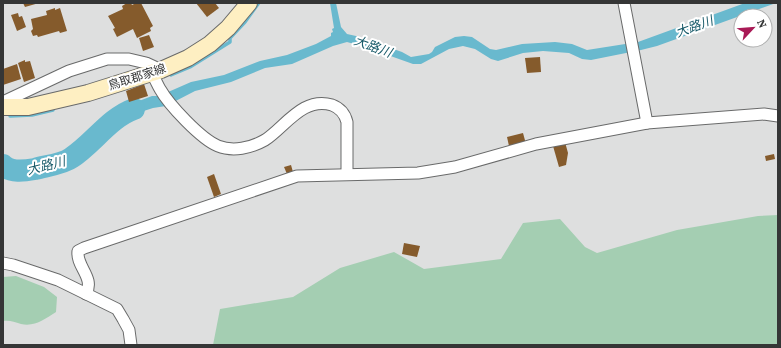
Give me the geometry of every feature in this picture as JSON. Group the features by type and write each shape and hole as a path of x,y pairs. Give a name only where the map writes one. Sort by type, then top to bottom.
{"main road":[{"name":"鳥取郡家線","path":"3,107 28,107 88,93 156,72 188,58 210,44 228,28 249,3"}],"street":[{"path":"624,3 647,123"},
{"path":"3,102 69,71 107,60 128,59 146,63 156,72 160,89 173,108 200,134 217,146 236,149 256,144 266,139 289,118 301,110 319,104 328,104 337,107 345,116 347,122 347,174"},
{"path":"86,294 89,287 89,281 78,251 297,176 418,173 455,167 536,144 647,123 764,114 778,116"},
{"path":"3,263 58,280 117,309 129,330 131,345"}],"green space":[{"path":"778,215 778,345 213,345 220,309 293,297 340,268 394,252 424,269 501,259 523,223 560,219 585,247 597,253 677,230 758,216"},
{"path":"16,276 44,287 57,297 56,312 40,322 26,325 3,321 3,277"}],"water":[{"path":"330,3 336,3 341,27 347,34 402,52 411,57 429,54 435,47 455,37 464,36 472,37 490,49 496,50 522,44 555,42 572,44 587,50 638,42 745,3 776,3 762,8 733,8 733,19 657,46 591,60 582,59 569,53 543,51 523,53 498,61 491,59 475,49 463,46 449,49 421,64 413,64 347,42 333,46 292,64 265,68 231,82 195,91 166,106 153,108 122,118 112,127 105,123 119,110 152,96 159,96 191,82 224,75 260,61 287,55 316,44 331,36 331,33 333,32 332,29 334,28"}],"building":[{"path":"23,3 39,3 25,7"},
{"path":"127,3 131,3 132,5 141,3 153,26 150,28 151,31 137,38 133,29 117,37 113,29 115,28 108,16 123,9 122,6"},
{"path":"196,3 215,3 219,8 207,17"},
{"path":"55,8 55,10 60,8 67,31 60,33 59,31 38,37 37,35 33,36 31,31 33,29 31,19 47,15 46,11"},
{"path":"18,13 19,17 22,16 26,27 17,31 11,15"},
{"path":"149,35 154,47 143,51 139,38"},
{"path":"540,57 541,72 527,73 525,58"},
{"path":"25,60 25,62 30,61 35,78 24,82 18,63"},
{"path":"17,64 21,79 3,85 3,69"},
{"path":"144,84 148,96 129,102 126,91"},
{"path":"523,133 526,144 509,146 507,137"},
{"path":"565,142 568,153 566,165 559,167 553,146"},
{"path":"774,154 775,159 766,161 765,156"},
{"path":"291,165 293,172 287,174 284,167"},
{"path":"214,174 221,194 214,197 207,177"},
{"path":"404,243 420,246 417,257 402,254"}],"waterway":[{"path":"171,75 190,67 230,42 230,38 245,22 258,4"},
{"name":"大路川","path":"3,165 6,168 22,171 54,165 68,160 87,146 117,118 134,109"},
{"path":"10,116 32,115 53,110"}]}
